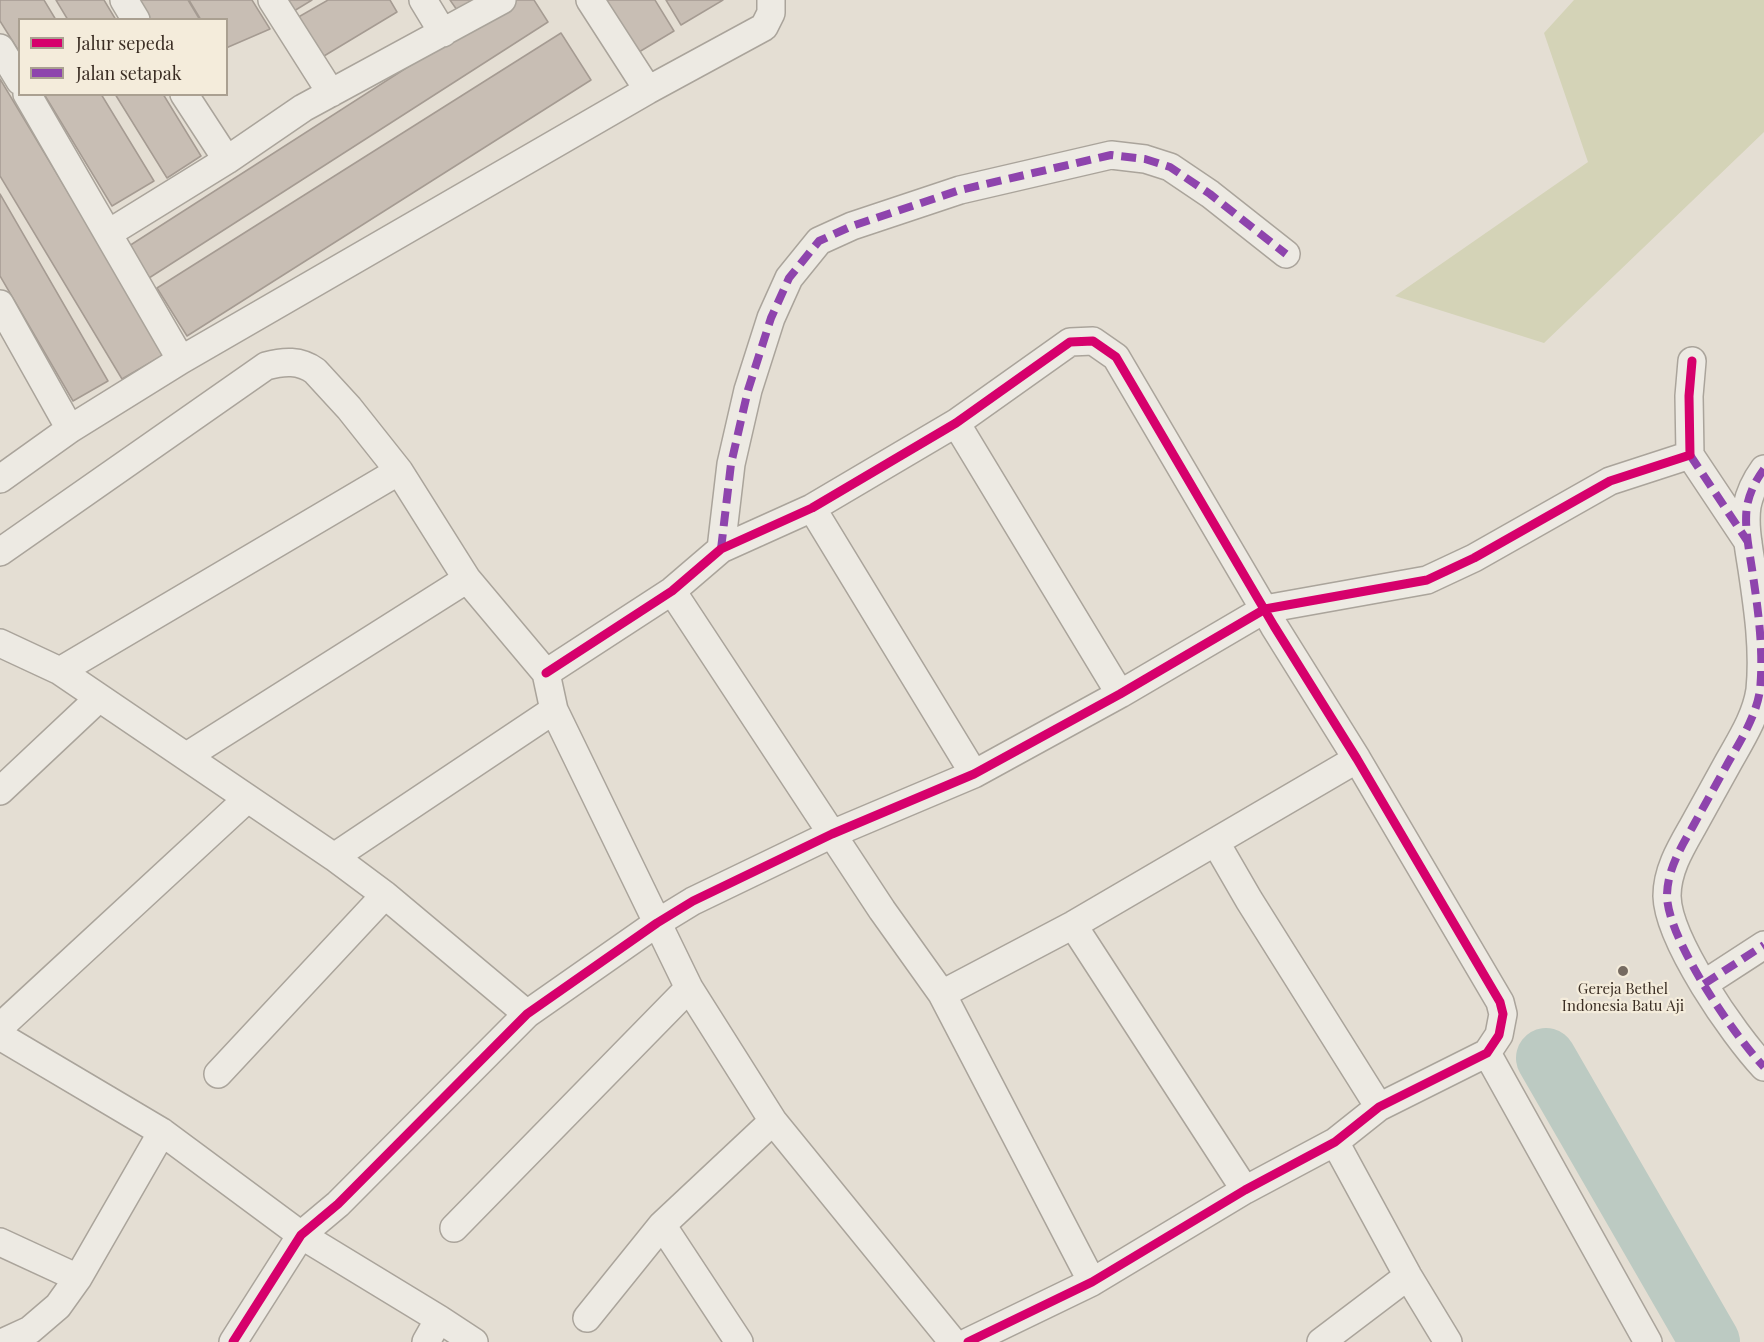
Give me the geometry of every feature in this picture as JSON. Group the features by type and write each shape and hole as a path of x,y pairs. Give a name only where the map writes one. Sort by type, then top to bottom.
{"street":[{"path":"124,0 135,18"},
{"path":"272,0 331,93"},
{"path":"423,0 443,33"},
{"path":"109,233 227,160 303,108 502,0"},
{"path":"590,0 648,90"},
{"path":"0,479 70,429 181,360 648,90 764,27 771,14 771,0"},
{"path":"0,48 18,78"},
{"path":"28,96 181,360"},
{"path":"185,96 227,160"},
{"path":"722,549 731,464 751,379 771,318 789,278 819,241 852,226 960,189 1111,155 1145,159 1170,167 1210,194 1286,254"},
{"path":"2,312 70,429"},
{"path":"546,673 672,591 722,549 812,508 956,423 1070,342 1093,341 1116,357 1264,609 1357,759 1500,1002 1503,1014 1499,1035 1487,1053 1379,1107 1335,1142 1245,1190 1092,1282 968,1342"},
{"path":"1692,361 1689,396 1690,454 1748,542"},
{"path":"0,552 266,366 282,362 297,363 315,371 349,408 399,471 467,579 546,673 554,710 689,988 773,1120 952,1342"},
{"path":"956,423 1120,694"},
{"path":"233,1342 301,1234 338,1204 527,1014 657,923 693,901 832,834 974,774 1120,694 1264,609 1428,580 1474,558 1610,481 1690,454"},
{"path":"1764,469 1754,484 1747,507 1748,542 1761,632 1762,666 1759,693 1751,721 1681,847 1671,869 1667,895 1671,920 1682,945 1719,1009 1764,1067"},
{"path":"60,671 399,471"},
{"path":"812,508 974,774"},
{"path":"187,756 467,579"},
{"path":"672,591 882,910 942,994 1092,1282"},
{"path":"0,643 60,671 334,857 385,895 527,1014"},
{"path":"0,791 99,698"},
{"path":"334,857 554,710"},
{"path":"942,994 1073,925 1357,759"},
{"path":"0,1027 247,799"},
{"path":"1216,843 1249,900 1379,1107"},
{"path":"218,1074 385,895"},
{"path":"1073,925 1245,1190"},
{"path":"1704,984 1764,945"},
{"path":"454,1228 689,988"},
{"path":"0,1036 162,1132 301,1234 474,1342"},
{"path":"1487,1053 1648,1342"},
{"path":"587,1318 663,1226 773,1120"},
{"path":"4,1342 30,1330 58,1306 78,1278 162,1132"},
{"path":"1335,1142 1408,1276 1448,1342"},
{"path":"663,1226 739,1342"},
{"path":"0,1242 78,1278"},
{"path":"1321,1342 1408,1276"},
{"path":"426,1342 440,1319"}],"green space":[{"path":"1574,0 1764,0 1764,132 1544,343 1395,296 1588,162 1544,33"}],"building":[{"path":"0,0 44,0 55,18 18,18 18,50 0,21"},
{"path":"56,0 104,0 115,18 67,18"},
{"path":"133,0 188,0 199,18 144,18"},
{"path":"189,0 252,0 270,29 228,47 228,18 200,18"},
{"path":"280,0 312,0 289,14"},
{"path":"328,0 390,0 397,12 319,59 295,19"},
{"path":"450,0 473,0 457,10"},
{"path":"512,0 534,0 548,22 149,278 129,246"},
{"path":"606,0 655,0 674,31 639,52"},
{"path":"666,0 723,0 681,25"},
{"path":"561,33 591,80 187,336 157,288"},
{"path":"0,79 165,354 122,379 0,176"},
{"path":"45,96 102,96 154,181 112,206"},
{"path":"116,96 164,96 201,156 167,178"},
{"path":"0,194 108,381 73,401 0,276"}],"waterway":[{"path":"1546,1058 1710,1342"}],"marked path":[{"path":"721,549 731,464 748,390 771,318 789,278 819,241 852,226 960,190 1111,155 1145,159 1170,167 1210,194 1286,254"},
{"path":"1690,455 1748,542"},
{"path":"1764,469 1752,491 1746,514 1761,645 1758,700 1752,718 1679,852 1669,878 1667,896 1670,915 1678,937 1704,986 1736,1033 1764,1067"},
{"path":"1704,984 1764,945"}],"cycle path":[{"path":"546,673 672,591 721,549 812,508 956,423 1070,342 1093,341 1116,357 1274,626 1357,759 1500,1002 1503,1014 1499,1035 1487,1053 1379,1107 1335,1142 1245,1190 1092,1282 968,1342"},
{"path":"233,1342 301,1235 338,1204 527,1014 657,923 693,901 832,834 974,774 1120,694 1265,609 1427,580 1474,558 1610,481 1690,455 1689,396 1692,361"}],"place":[{"name":"Gereja Bethel Indonesia Batu Aji","path":"1623,971"}]}
